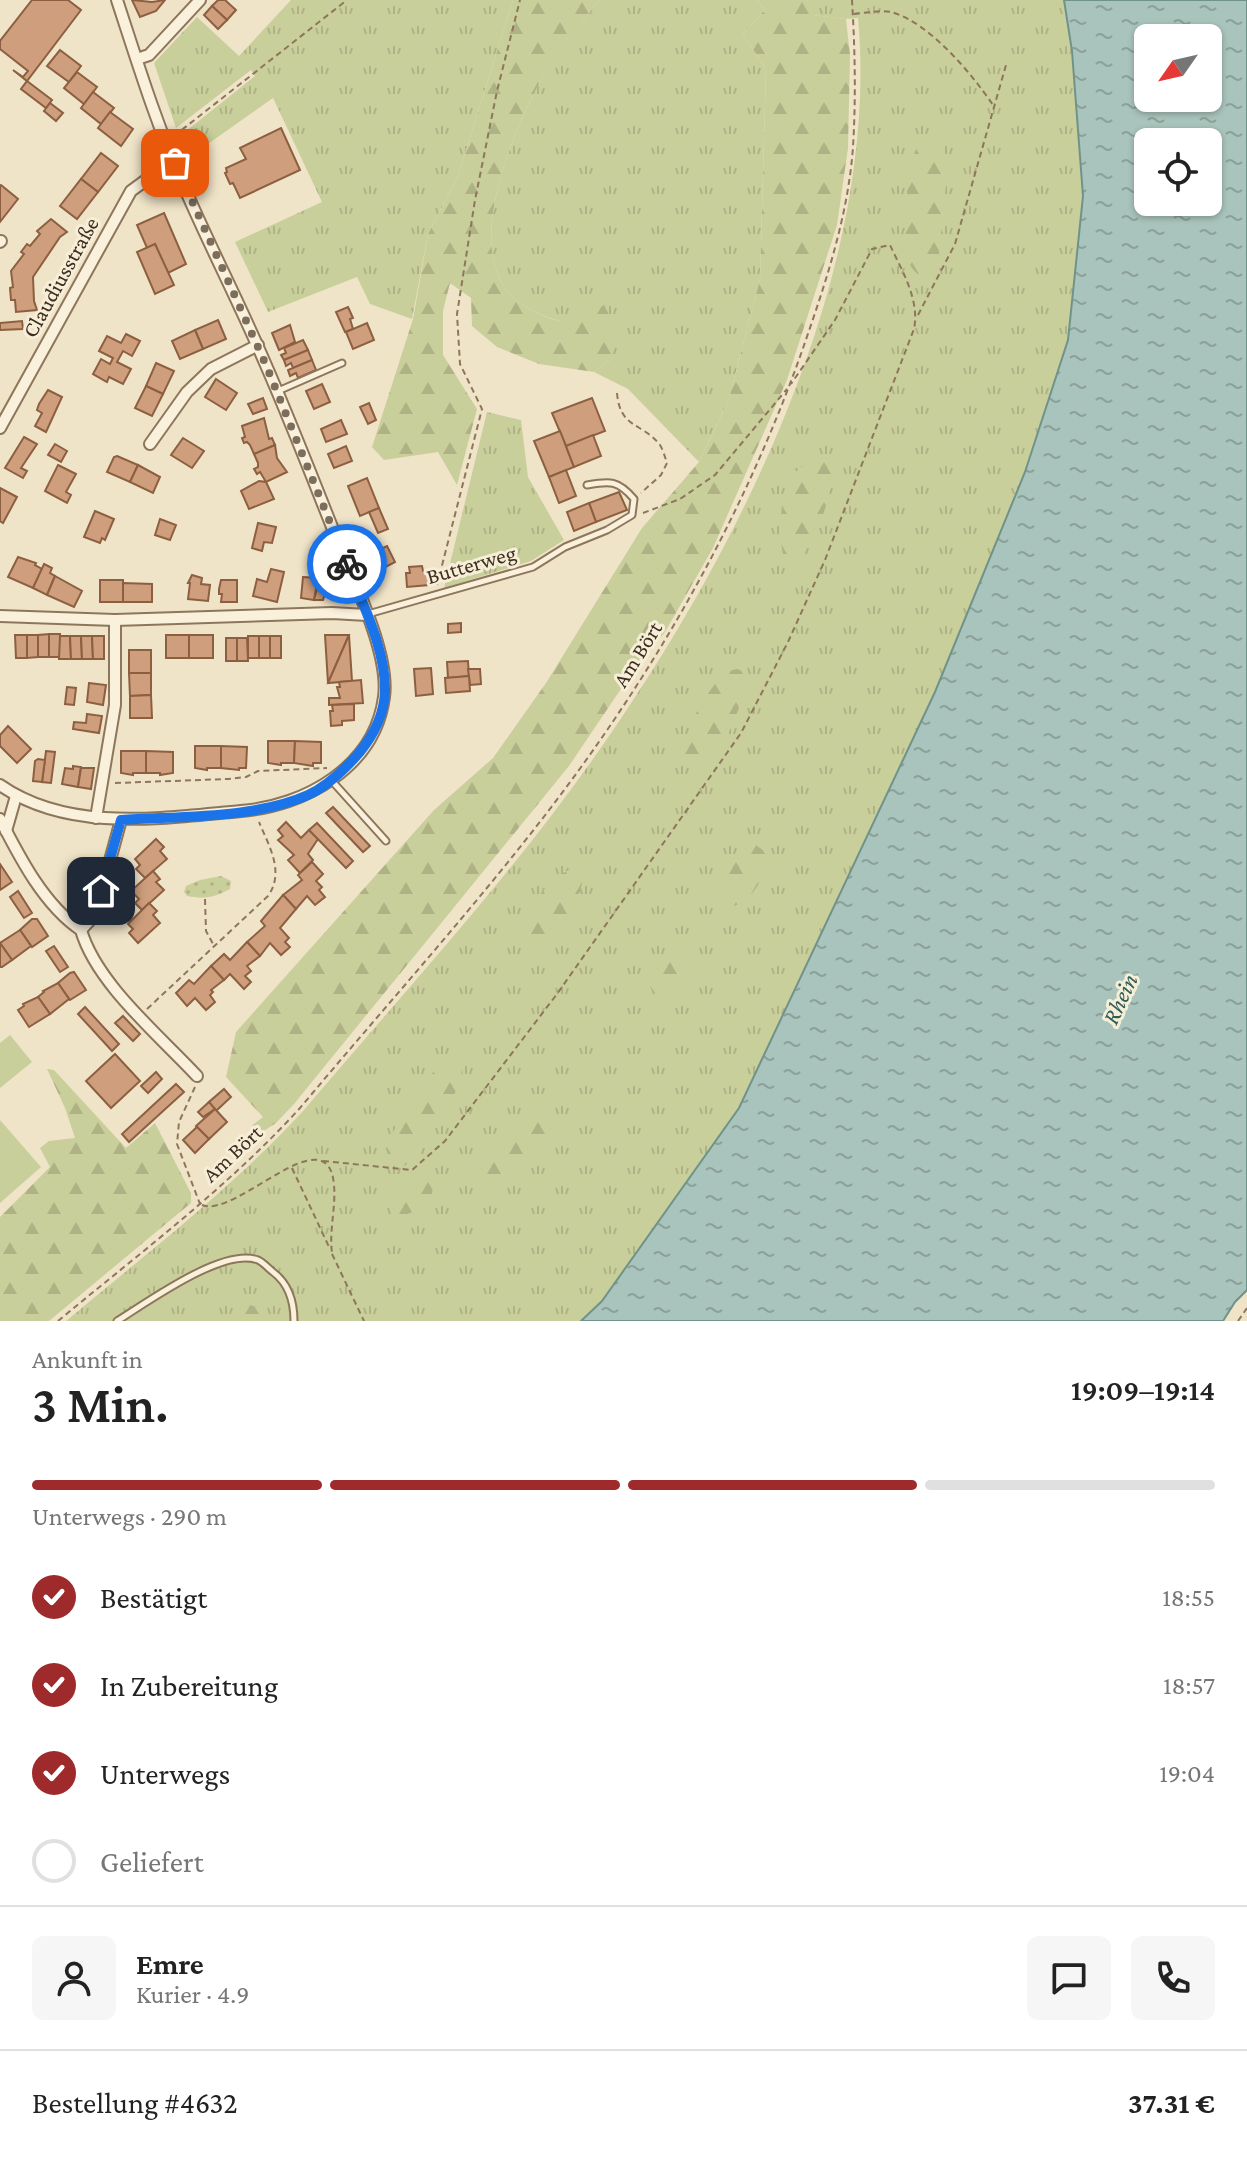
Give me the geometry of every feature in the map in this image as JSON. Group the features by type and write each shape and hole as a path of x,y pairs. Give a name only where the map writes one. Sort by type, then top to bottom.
{"street":[{"path":"0,785 16,796 96,818 121,820 254,810 310,794 331,780 369,740 380,719 385,693 382,664 367,615 258,345 175,163 117,0"},
{"path":"137,59 149,55 200,0"},
{"name":"Claudiusstraße","path":"0,428 131,191 175,163"},
{"path":"150,444 187,392 211,369 258,345"},
{"name":"Butterweg","path":"0,616 115,620 332,613 367,615"},
{"path":"96,818 115,705 115,620"},
{"path":"6,831 16,796"},
{"path":"0,819 27,868 63,918 81,930 87,951 103,975 197,1076"},
{"path":"81,930 95,915 121,820"}],"lane":[{"path":"277,391 342,363"},
{"path":"587,485 609,481 626,489 634,499 632,515"},
{"name":"Butterweg","path":"367,615 533,567 565,547 607,530 632,515"},
{"path":"331,780 386,841"},
{"path":"117,1321 181,1281 227,1260 258,1260 284,1280 294,1309 294,1321"}],"path":[{"path":"166,139 180,133 347,0"},
{"path":"438,594 437,587 482,409 460,364 457,314 487,138 520,0"},
{"name":"Am Bört","path":"58,1321 201,1205 269,1142 300,1108 488,885 588,757 691,598 741,499 789,387 841,226 853,149 855,54 852,0"},
{"path":"852,14 889,12 908,19 973,76 994,106"},
{"path":"201,1205 209,1208 227,1204 291,1167 314,1158 412,1170 445,1141 623,901 741,733 788,642 825,560 894,383 916,317 955,244 1006,65"},
{"path":"632,515 680,499 715,475 789,387 835,320 872,249 890,245 909,285 916,317"},
{"path":"617,393 618,407 627,421 661,446 667,463 661,475 634,499"},
{"path":"102,783 228,779 246,777 258,771 345,767"},
{"path":"140,1015 275,888 277,868 254,810"},
{"path":"205,899 206,931 214,945"},
{"name":"Am Bört","path":"197,1076 194,1093 179,1122 177,1144 201,1205"},
{"path":"323,1161 330,1169 334,1185 330,1232 332,1253"},
{"path":"291,1167 364,1321"},
{"path":"1238,1321 1247,1308"}],"green space":[{"path":"291,0 513,0 458,176 428,234 412,319 370,304 357,277 268,312 235,242 322,202 273,98 191,156 186,131 255,76 251,70 176,128 154,63 197,17 239,56"},
{"path":"513,0 600,0 552,61 515,136 495,200 491,232 494,262 505,288 526,307 548,318 565,321 583,317 604,305 617,331 610,360 594,372 539,364 497,347 472,326 471,298 450,283 443,311 443,355 477,409 457,485 438,452 384,460 372,447 413,319 428,234 458,176"},
{"path":"600,0 757,0 765,10 743,34 766,69 760,279 729,399 699,462 628,389 594,372 610,360 604,306 578,321 544,316 526,307 505,288 494,262 491,232 495,200 515,136 552,61"},
{"path":"757,0 807,0 813,15 846,19 850,55 848,148 837,225 787,380 713,548 665,632 631,674 569,766 294,1104 264,1131 251,1126 263,1117 226,1077 236,1032 434,810 493,758 546,683 642,528 699,462 729,399 760,279 766,69 743,34 765,10"},
{"path":"807,0 1064,0 1072,51 1083,196 1068,340 1025,472 935,692 739,1108 602,1301 581,1321 66,1321 188,1220 275,1140 460,928 551,816 612,732 671,640 726,543 775,440 815,335 843,228 859,122 858,18 812,15"},
{"path":"924,135 935,135 943,145 946,184 938,264 934,275 926,279 909,263 905,236 909,176 918,144"},
{"path":"487,412 521,420 528,477 564,540 531,561 444,588"},
{"path":"823,455 832,471 826,507 801,557 794,563 786,562 781,543 784,494 792,476 799,469"},
{"path":"737,669 745,672 749,681 735,718 713,759 695,772 684,765 690,727 702,703 725,672"},
{"path":"753,843 764,851 768,859 763,873 757,887 747,898 734,906 727,904 722,886 726,868 737,853"},
{"path":"569,870 579,873 583,879 576,902 546,936 526,948 521,946 519,941 537,900 550,883"},
{"path":"221,876 231,881 230,889 224,892 204,897 187,896 184,892 186,886"},
{"path":"670,959 682,961 691,971 690,977 683,991 663,1000 650,987 654,973"},
{"path":"10,1035 32,1062 0,1088 0,1043"},
{"path":"447,1060 458,1061 462,1068 460,1084 417,1157 404,1166 392,1165 386,1149 397,1124 419,1089"},
{"path":"47,1069 54,1070 126,1148 155,1123 191,1193 191,1203 49,1321 0,1321 0,1217 50,1167 40,1148 49,1141 75,1138"},
{"path":"0,1120 41,1167 0,1203"},
{"path":"538,1120 547,1121 553,1129 552,1141 518,1182 492,1189 479,1179 476,1169 488,1148"},
{"path":"424,1178 433,1186 432,1194 415,1211 400,1217 392,1214 389,1208 392,1198"},
{"path":"249,1305 258,1307 264,1315 263,1321 215,1321"}],"water":[{"name":"Rhein","path":"1064,0 1247,0 1247,1290 1223,1321 581,1321 602,1301 739,1108 935,692 1025,472 1068,340 1083,196 1072,51"}],"building":[{"path":"32,0 68,0 81,10 27,81 13,70 23,77 28,71 0,49 0,41"},
{"path":"132,0 165,0 156,11 140,17"},
{"path":"218,0 225,0 236,10 227,20 212,6"},
{"path":"212,6 227,20 218,29 204,15"},
{"path":"60,50 81,66 69,82 47,66"},
{"path":"77,72 97,87 84,104 64,88"},
{"path":"27,81 52,100 46,108 21,89"},
{"path":"93,92 114,108 101,124 81,108"},
{"path":"50,103 63,113 56,121 44,111"},
{"path":"110,112 133,129 121,146 98,128"},
{"path":"281,128 300,170 240,198 233,183 230,184 226,168 246,159 240,148"},
{"path":"101,153 118,166 98,192 81,179"},
{"path":"81,179 98,192 77,219 60,206"},
{"path":"0,186 18,199 0,222"},
{"path":"164,213 186,264 168,273 155,244 147,248 137,225"},
{"path":"51,219 67,232 60,237 33,277 37,310 16,312 15,300 11,300 11,271 24,254 21,252 27,244 30,246 40,234 37,231"},
{"path":"155,244 174,285 155,294 137,252"},
{"path":"348,307 353,318 350,319 353,329 345,332 336,312"},
{"path":"218,320 226,339 203,349 195,330"},
{"path":"22,321 23,329 0,330 0,323"},
{"path":"367,323 374,340 353,349 346,332"},
{"path":"290,325 295,342 279,350 272,333"},
{"path":"195,330 203,349 180,359 172,341"},
{"path":"126,334 140,341 132,356 123,351 117,362 131,369 123,384 109,377 107,382 93,374 101,359 110,364 113,358 99,351 107,336 121,343"},
{"path":"303,340 308,350 284,360 281,355 286,353 284,348"},
{"path":"308,350 312,360 293,368 291,363 286,366 284,360"},
{"path":"312,360 316,370 298,378 296,373 290,376 288,370"},
{"path":"156,363 174,371 163,394 146,386"},
{"path":"216,379 237,393 226,410 205,397"},
{"path":"322,384 330,402 314,409 306,391"},
{"path":"146,386 163,394 152,416 135,408"},
{"path":"48,390 62,397 46,432 35,426 42,413 37,410 39,404"},
{"path":"263,398 267,409 253,414 248,404"},
{"path":"592,398 605,431 566,446 552,413"},
{"path":"369,403 376,420 368,424 360,407"},
{"path":"264,418 269,439 272,438 275,445 254,454 250,445 244,443 242,426"},
{"path":"341,420 347,434 326,442 321,429"},
{"path":"560,431 574,467 549,477 534,441"},
{"path":"593,435 601,456 574,467 566,446"},
{"path":"24,437 37,444 21,468 27,471 23,478 5,468"},
{"path":"183,438 204,451 192,468 171,455"},
{"path":"55,444 67,451 61,462 48,455"},
{"path":"275,445 277,458 287,472 266,482 254,469 258,463 254,454"},
{"path":"346,446 352,461 334,468 328,454"},
{"path":"117,456 138,465 130,482 107,472"},
{"path":"58,465 76,474 66,492 71,495 67,503 45,491"},
{"path":"138,465 160,477 153,493 130,482"},
{"path":"566,470 576,496 559,503 549,477"},
{"path":"367,478 379,508 360,516 348,486"},
{"path":"259,481 266,482 274,499 249,509 241,491"},
{"path":"0,488 17,497 3,523 0,521"},
{"path":"619,492 627,510 596,522 589,503"},
{"path":"589,503 596,522 574,531 567,512"},
{"path":"379,508 388,529 378,533 369,512"},
{"path":"95,511 114,519 105,540 102,538 100,543 84,537"},
{"path":"160,519 176,525 170,540 155,535"},
{"path":"258,523 276,527 272,543 264,542 262,551 252,548"},
{"path":"387,546 395,562 378,571 370,554"},
{"path":"18,557 36,563 42,569 33,588 8,577"},
{"path":"44,564 52,568 50,573 55,576 47,595 33,588"},
{"path":"422,566 423,571 427,571 429,585 407,587 409,567"},
{"path":"271,569 284,572 277,602 253,596 257,579 267,582"},
{"path":"192,575 202,578 201,584 210,585 208,601 188,599 188,583"},
{"path":"55,576 82,591 74,607 47,595"},
{"path":"303,577 318,578 314,600 301,598"},
{"path":"100,580 123,580 123,602 100,602"},
{"path":"221,580 237,580 237,602 221,602"},
{"path":"123,583 152,584 152,602 123,602"},
{"path":"318,585 327,586 323,600 314,600"},
{"path":"461,623 461,632 448,633 448,624"},
{"path":"49,634 49,657 38,657 38,635"},
{"path":"49,634 60,634 60,657 49,657"},
{"path":"15,635 27,635 27,658 16,658"},
{"path":"27,635 38,635 38,657 27,658"},
{"path":"166,635 189,635 189,658 166,658"},
{"path":"189,635 213,635 213,658 189,658"},
{"path":"325,635 349,635 328,683"},
{"path":"349,635 352,681 328,683"},
{"path":"60,636 70,636 71,659 59,659"},
{"path":"70,636 81,636 82,659 71,659"},
{"path":"81,636 92,636 93,659 82,659"},
{"path":"92,636 104,636 104,659 93,659"},
{"path":"248,636 259,636 259,658 248,658"},
{"path":"259,636 270,636 270,658 259,658"},
{"path":"270,636 281,636 281,658 270,658"},
{"path":"226,638 237,638 237,661 226,661"},
{"path":"237,638 247,638 248,661 237,661"},
{"path":"129,650 151,650 151,673 129,673"},
{"path":"468,661 469,676 448,678 447,662"},
{"path":"431,668 433,694 416,696 414,669"},
{"path":"468,669 480,669 481,684 470,685"},
{"path":"129,673 151,673 151,695 130,696"},
{"path":"469,676 470,691 446,693 445,678"},
{"path":"361,680 363,703 329,705 329,698 340,698 339,682"},
{"path":"89,683 106,685 103,705 87,702"},
{"path":"67,687 76,688 74,705 65,704"},
{"path":"151,695 152,718 130,718 130,696"},
{"path":"354,704 354,720 331,726 332,705"},
{"path":"87,714 102,716 99,733 73,729 74,722 86,723"},
{"path":"8,726 31,749 17,763 0,746 0,735"},
{"path":"268,741 295,741 294,763 268,763"},
{"path":"295,741 321,742 321,763 313,763 313,766 294,763"},
{"path":"195,746 221,746 221,768 195,768"},
{"path":"221,746 247,747 246,768 221,768"},
{"path":"46,751 55,752 51,783 42,782"},
{"path":"121,751 146,751 146,773 121,773"},
{"path":"146,751 173,752 173,773 146,773"},
{"path":"45,760 42,782 33,781 35,761"},
{"path":"73,766 81,767 78,787 62,784 65,768 73,769"},
{"path":"81,768 94,768 91,789 78,787"},
{"path":"333,807 370,846 363,852 326,813"},
{"path":"286,822 301,838 309,830 318,839 308,854 313,860 300,873 288,860 294,855 278,840 283,836 278,830"},
{"path":"317,823 353,861 346,868 309,830"},
{"path":"156,839 164,847 160,851 167,859 145,878 136,869 140,865 135,859"},
{"path":"312,862 323,874 316,881 325,897 315,905 307,896 296,909 283,895 302,880 298,875"},
{"path":"0,864 12,882 0,890"},
{"path":"153,871 160,879 156,882 164,890 142,910 135,903 139,899 131,891"},
{"path":"18,891 32,913 24,918 10,897"},
{"path":"283,895 296,909 280,928 289,938 285,942 290,947 281,955 270,943 260,956 247,942 265,926 261,921"},
{"path":"149,903 157,911 153,915 160,923 138,943 129,933 133,929 128,924"},
{"path":"32,919 37,919 48,936 32,947 20,930"},
{"path":"20,930 31,946 12,960 0,943"},
{"path":"247,942 260,956 247,966 251,971 245,976 251,982 244,989 230,974 224,980 211,966 224,954 230,960"},
{"path":"0,943 12,960 2,967 0,967"},
{"path":"54,946 68,967 60,972 46,951"},
{"path":"211,966 224,980 211,990 210,995 215,1002 206,1010 195,998 187,1006 176,993 189,980 194,984"},
{"path":"74,972 86,990 70,1000 58,983"},
{"path":"58,983 69,999 50,1014 38,997"},
{"path":"38,997 50,1014 29,1027 18,1010"},
{"path":"85,1007 119,1044 112,1051 78,1014"},
{"path":"123,1016 140,1034 133,1041 115,1023"},
{"path":"115,1054 140,1081 111,1108 86,1081"},
{"path":"156,1072 162,1079 148,1093 141,1086"},
{"path":"176,1084 184,1092 129,1142 122,1134"},
{"path":"224,1089 231,1097 216,1111 209,1102"},
{"path":"209,1102 215,1109 203,1117 198,1112"},
{"path":"215,1109 227,1122 209,1139 196,1126"},
{"path":"197,1127 209,1139 195,1153 183,1140"}],"way so far":[{"path":"175,163 266,365 347,564"}],"route":[{"path":"101,891 121,820 262,809 288,802 310,794 339,775 369,740 380,719 385,693 382,664 347,564"}]}
